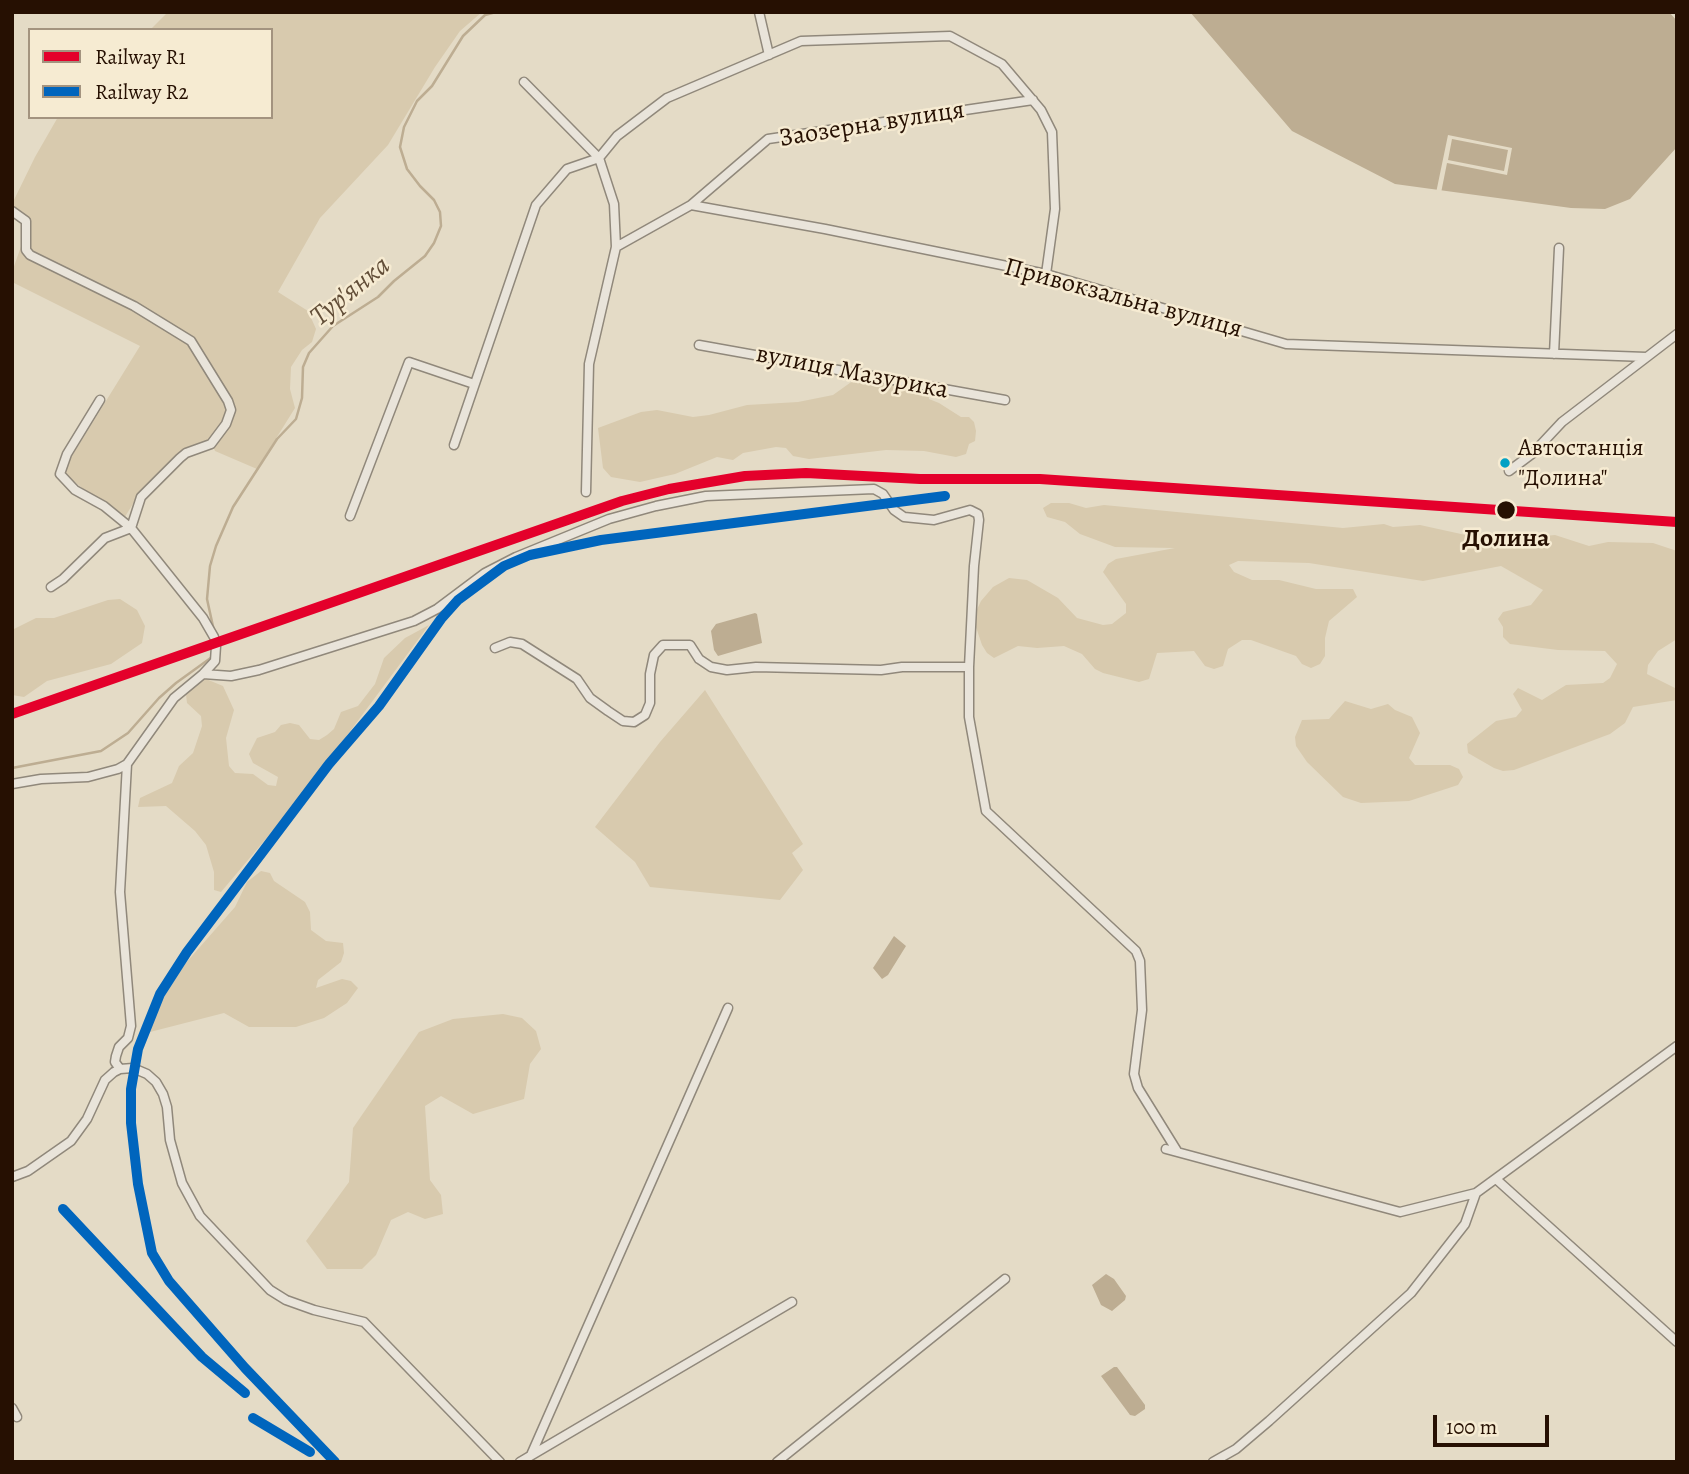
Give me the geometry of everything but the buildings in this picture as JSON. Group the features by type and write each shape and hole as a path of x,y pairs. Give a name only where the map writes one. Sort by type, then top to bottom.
{"street":[{"path":"759,12 769,55"},
{"path":"454,445 536,205 568,169 599,158 617,136 667,98 801,41 950,36 1002,64 1041,110 1052,132 1055,209 1046,274"},
{"path":"524,82 599,158 614,204 616,247 589,363 586,492"},
{"name":"Заозерна вулиця","path":"691,205 768,139 1033,100"},
{"path":"616,247 691,205"},
{"name":"Привокзальна вулиця","path":"691,205 1046,274 1286,344 1646,357"},
{"path":"12,211 26,220 26,250 30,255 134,306 191,341 228,401 231,410 226,424 211,444 186,453 141,496 131,528"},
{"path":"1554,354 1559,248"},
{"path":"1509,471 1533,453 1562,422 1677,334"},
{"name":"вулиця Мазурика","path":"699,345 1005,400"},
{"path":"350,516 409,362 474,384"},
{"path":"12,784 41,779 88,777 127,764 174,698 215,661 215,641 204,618 131,528 104,506 75,491 60,474 67,454 100,400"},
{"path":"203,674 231,676 259,670 414,621 437,610 485,573 516,557 609,519 656,506 706,496 874,489 883,494 894,510 904,517 934,520 970,510 978,514 969,667 969,717 986,810 1136,951 1140,961 1142,1010 1134,1074 1138,1088 1177,1151"},
{"path":"51,587 64,579 105,538 131,528"},
{"path":"495,648 510,642 522,644 577,679 590,698 608,711 623,721 634,722 645,715 650,703 650,674 654,655 663,645 690,645 699,659 711,667 727,670 756,667 881,670 902,667 969,667"},
{"path":"120,1069 115,1062 116,1056 119,1047 128,1038 131,1026 120,892 127,764"},
{"path":"531,1455 727,1008"},
{"path":"1166,1149 1401,1212 1476,1193 1677,1046"},
{"path":"13,1176 28,1171 71,1141 86,1119 105,1080 120,1069 133,1068 147,1074 156,1082 167,1107 170,1140 181,1183 200,1216 270,1290 305,1307 364,1322 499,1462"},
{"path":"1496,1179 1677,1342"},
{"path":"1213,1462 1236,1449 1269,1421 1411,1293 1465,1224 1476,1193"},
{"path":"777,1462 1005,1279"},
{"path":"520,1462 792,1302"},
{"path":"12,1408 17,1417"}],"shaded area":[{"path":"168,12 482,12 460,31 388,145 320,218 278,292 308,311 316,329 312,342 302,350 291,367 290,389 295,408 257,469 215,451 213,446 190,450 139,494 123,520 62,472 140,346 12,282 12,272 24,238 21,221 12,214 12,204 57,119 273,119 273,28 152,28"},
{"path":"1190,12 1669,12 1677,21 1677,147 1630,199 1605,209 1571,208 1395,184 1292,131"},
{"path":"861,375 928,387 929,399 961,417 969,417 974,422 975,441 969,444 966,454 956,457 924,451 886,450 809,459 793,456 786,448 776,447 743,453 733,460 717,457 675,474 640,482 611,477 603,468 598,428 641,412 657,410 693,417 747,405 798,402 833,395"},
{"path":"1051,503 1069,503 1086,508 1104,505 1343,528 1384,524 1393,527 1420,525 1493,541 1555,535 1589,546 1608,542 1653,543 1677,551 1677,639 1658,651 1648,665 1647,674 1677,689 1677,700 1633,707 1625,723 1610,734 1514,770 1494,768 1468,753 1467,744 1496,721 1516,717 1522,710 1513,694 1518,688 1542,700 1566,685 1603,683 1610,678 1617,664 1605,651 1558,650 1510,644 1503,637 1503,627 1498,619 1503,612 1531,605 1543,590 1501,566 1423,581 1309,563 1238,561 1229,565 1234,572 1252,580 1279,580 1316,589 1353,589 1357,597 1329,621 1325,656 1320,664 1311,668 1302,664 1296,656 1251,640 1242,640 1228,649 1223,666 1214,669 1205,666 1194,651 1157,653 1149,679 1139,682 1103,673 1095,669 1082,654 1064,646 1018,646 994,658 982,645 973,618 981,601 993,587 1009,578 1027,580 1058,598 1077,618 1103,625 1112,624 1126,613 1126,604 1103,572 1108,564 1116,559 1175,548 1115,547 1080,534 1065,522 1047,517 1043,508"},
{"path":"120,599 137,610 145,626 142,643 111,664 47,681 24,697 12,695 14,629 36,618 54,618 108,600"},
{"path":"755,613 762,643 718,656 714,650 711,631 716,624"},
{"path":"429,625 302,796 221,892 214,890 214,872 206,845 195,831 166,806 138,807 140,798 172,783 179,766 193,753 202,726 201,716 187,703 186,694 191,687 206,679 223,686 234,710 226,738 229,766 235,773 253,774 268,785 276,786 278,777 253,763 249,754 257,738 290,723 299,725 310,739 319,740 327,735 334,729 341,712 358,706 375,684 384,658 405,638"},
{"path":"705,690 803,844 792,853 803,870 780,900 650,887 635,862 595,827 660,742"},
{"path":"1345,701 1371,709 1388,704 1412,717 1420,733 1409,758 1415,765 1450,765 1459,769 1463,777 1458,785 1409,801 1361,803 1343,797 1307,762 1296,746 1295,737 1302,720 1329,719"},
{"path":"261,871 270,873 274,881 305,902 310,912 311,930 326,941 343,943 341,962 318,980 316,988 342,979 351,981 358,988 347,1003 324,1018 296,1027 249,1027 224,1013 150,1032 153,1014 185,964 235,907 247,882"},
{"path":"894,936 906,946 888,975 882,979 873,968"},
{"path":"503,1014 522,1018 536,1031 541,1049 530,1064 524,1099 473,1114 441,1096 425,1106 430,1180 441,1195 443,1214 425,1219 408,1212 391,1220 376,1255 362,1269 327,1269 306,1241 349,1182 353,1128 419,1032 453,1019"},
{"path":"1106,1274 1114,1279 1126,1296 1112,1311 1101,1305 1092,1285"},
{"path":"1117,1367 1145,1405 1145,1409 1135,1416 1130,1415 1101,1376"}],"pier":[{"path":"1448,135 1512,148 1507,175 1447,163 1441,193 1436,193","holes":["1452,139 1508,150 1504,171 1448,160"]}],"waterway":[{"name":"Тур'янка","path":"214,631 207,599 210,566 216,546 233,507 277,439 296,419 302,398 303,367 309,353 333,326 378,297 425,256 434,243 441,226 440,212 434,200 407,169 400,147 404,127 417,101 432,86 463,36 485,15 496,12"},
{"name":"Тур'янка","path":"518,12 526,12"},
{"name":"Тур'янка","path":"12,768 101,751 128,733 159,698 212,657"}],"rail line":[{"name":"R1","path":"12,714 622,501 669,489 745,476 806,473 920,479 1040,479 1677,522"},
{"name":"R2","path":"335,1462 245,1368 169,1281 152,1253 138,1184 131,1123 131,1089 138,1049 160,994 187,952 329,764 379,706 441,619 458,600 504,566 530,555 601,540 945,496"},
{"name":"R2","path":"63,1209 202,1357 245,1393"},
{"name":"R2","path":"253,1418 310,1452"}],"place":[{"name":"Автостанція \"Долина\"","path":"1505,463"},
{"name":"Долина","path":"1506,510"}]}
